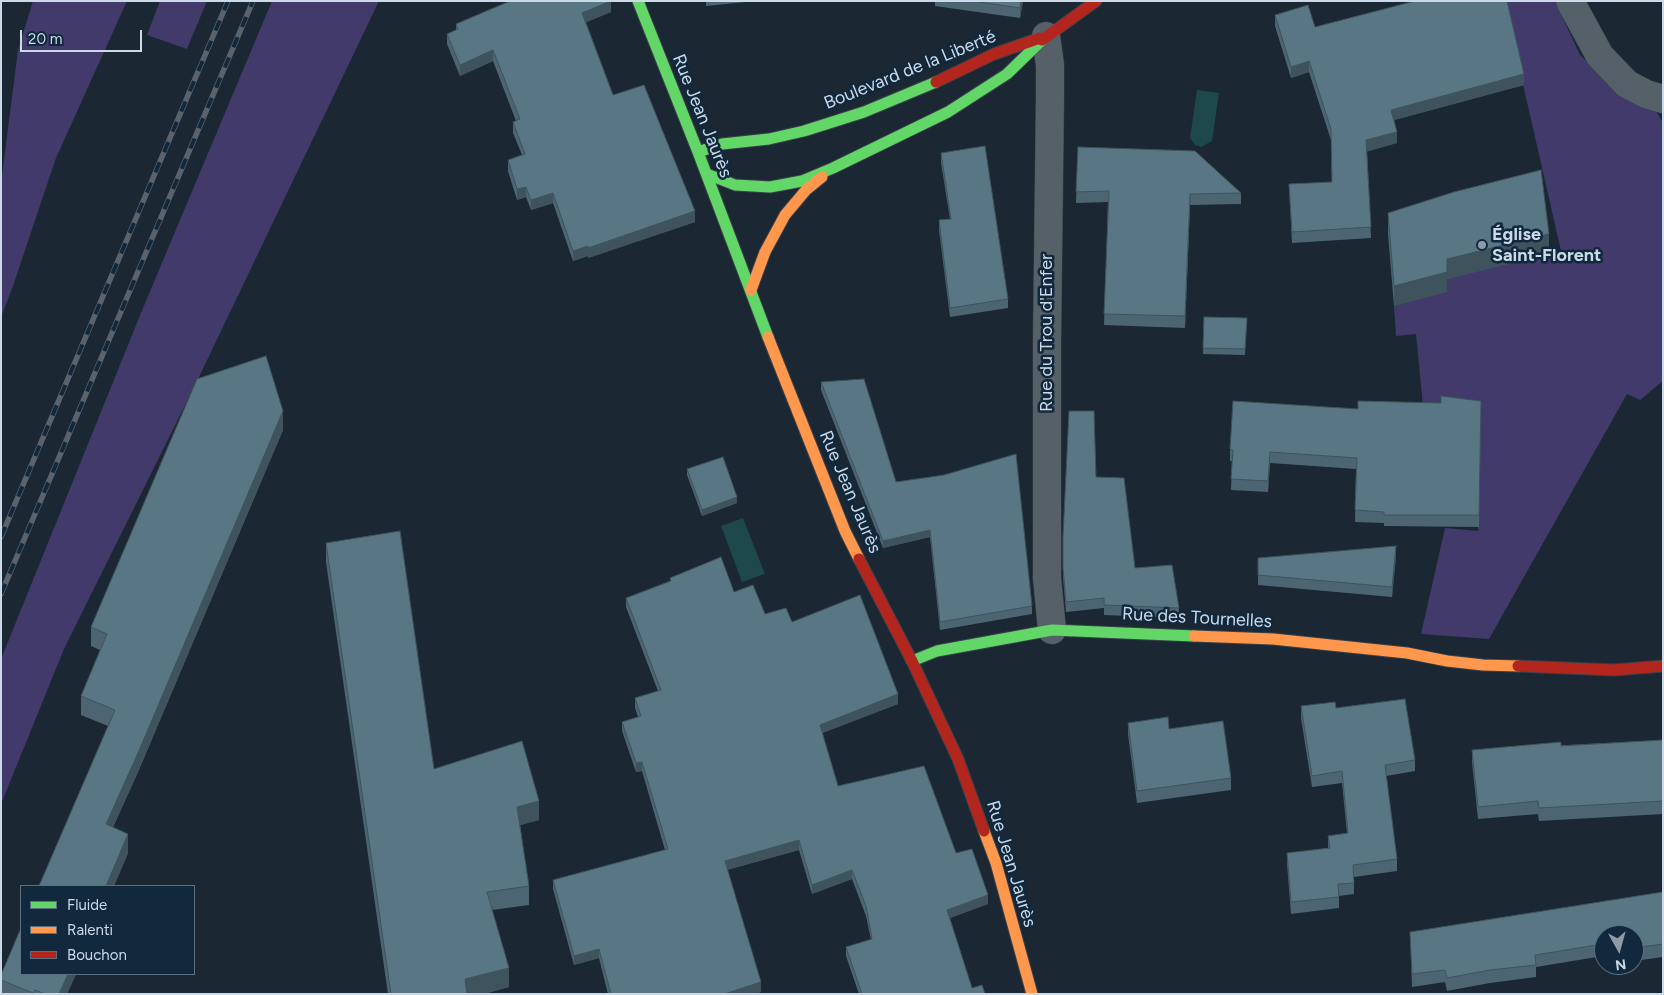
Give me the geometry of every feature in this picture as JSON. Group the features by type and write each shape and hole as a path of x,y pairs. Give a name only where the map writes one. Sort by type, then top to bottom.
{"street":[{"name":"Rue Jean Jaurès","path":"638,1 707,174 767,336 845,531 912,661 958,759 993,854 1032,994"},
{"name":"Boulevard de la Liberté","path":"707,174 735,185 770,187 802,181 833,168 948,112 1008,74 1046,36 1096,1"},
{"path":"1570,1 1600,56 1627,84 1646,94 1663,99"},
{"name":"Boulevard de la Liberté","path":"698,152 722,144 769,140 864,112 936,82 994,54 1046,36"},
{"name":"Rue du Trou d'Enfer","path":"1046,36 1050,65 1047,578 1052,630"},
{"name":"Boulevard de la Liberté","path":"751,290 765,252 785,215 806,190 833,168"},
{"name":"Rue des Tournelles","path":"912,661 936,652 1052,630 1273,639 1407,653 1447,661 1483,665 1614,670 1663,666"}],"shaded area":[{"path":"33,1 127,1 56,158 1,317 1,184 18,50"},
{"path":"160,1 207,1 187,49 147,35"},
{"path":"272,1 379,1 199,377 64,649 1,804 1,659 143,308"},
{"path":"1504,1 1555,1 1580,55 1621,92 1653,106 1663,123 1663,381 1640,400 1627,394 1489,639 1421,634 1445,528 1478,531 1480,446 1423,406 1416,334 1396,336 1394,306 1447,292 1447,279 1531,258 1552,250 1554,253 1561,251"},
{"path":"1197,90 1219,93 1212,141 1201,147 1195,145 1190,138"},
{"path":"743,518 765,574 742,582 721,526"}],"building":[{"path":"510,1 611,1 582,13 613,95 644,85 695,211 588,248 588,246 573,251 553,193 531,200 526,187 517,189 508,160 525,154 513,122 520,119 493,50 460,65 447,34 458,29 456,24"},
{"path":"973,1 1021,1 1020,8"},
{"path":"1415,1 1507,1 1524,74 1391,110 1397,132 1366,140 1371,227 1292,232 1289,184 1332,182 1331,129 1309,61 1291,67 1275,15 1308,5 1315,27"},
{"path":"985,146 1008,299 950,308 939,220 951,219 941,153"},
{"path":"1078,147 1195,151 1241,193 1190,194 1185,316 1104,314 1109,191 1076,192"},
{"name":"Église Saint-Florent","path":"1541,170 1549,234 1447,259 1447,272 1394,286 1388,213 1454,192"},
{"path":"1204,317 1247,318 1245,349 1203,348"},
{"path":"266,356 283,411 106,824 128,834 106,885 39,885 115,710 81,696 107,634 91,627 197,379"},
{"path":"864,379 896,482 944,475 1016,454 1032,606 940,622 930,530 883,541 821,382"},
{"path":"1441,396 1481,401 1479,515 1384,515 1384,512 1355,510 1357,458 1270,452 1268,481 1231,479 1233,450 1230,449 1233,401 1358,409 1358,401 1441,403"},
{"path":"1069,411 1094,411 1096,477 1124,478 1135,568 1172,565 1179,608 1104,605 1104,598 1066,602 1063,537"},
{"path":"723,457 737,497 702,510 687,469"},
{"path":"400,531 434,769 522,741 539,801 517,807 529,886 487,892 509,968 465,979 467,994 391,994 326,543"},
{"path":"1396,546 1392,587 1258,575 1258,558"},
{"path":"721,557 734,592 753,585 765,614 786,608 792,622 860,595 898,694 820,725 838,786 924,766 956,853 972,849 988,895 947,910 972,988 982,985 985,994 862,994 846,947 872,939 866,906 852,870 812,885 799,840 725,861 761,982 724,994 611,994 599,949 574,956 553,880 668,849 642,762 636,763 622,722 641,716 635,698 661,690 626,598 671,581 670,578"},
{"path":"1405,699 1415,760 1385,765 1397,859 1353,865 1354,883 1338,884 1339,897 1291,902 1287,853 1330,848 1328,836 1348,833 1342,771 1312,776 1301,706 1335,702 1336,708"},
{"path":"1168,717 1169,729 1223,721 1231,778 1137,791 1128,723"},
{"path":"1663,740 1663,801 1539,808 1538,801 1478,807 1472,750 1561,742 1561,746"},
{"path":"1663,892 1663,944 1644,947 1644,925 1594,925 1594,945 1535,955 1536,965 1490,970 1447,978 1445,970 1412,974 1410,932"},
{"path":"20,930 20,975 68,975 59,994 45,994 35,990 33,993 1,980 1,975"}],"railway":[{"path":"1,537 228,1"},
{"path":"1,594 253,1"}],"traffic: fast":[{"path":"638,1 768,337"},
{"path":"707,174 735,185 770,187 802,181 948,112 1007,74 1042,40"},
{"path":"698,152 722,144 769,139 804,131 864,112 936,82"},
{"path":"912,661 937,651 1052,630 1194,636"}],"traffic: slow":[{"path":"751,290 765,252 785,215 806,190 822,177"},
{"path":"768,337 845,531 859,559"},
{"path":"1194,636 1273,639 1407,653 1447,661 1483,665 1518,666"},
{"path":"984,831 996,863 1032,994"}],"traffic: jam":[{"path":"1042,40 1096,1"},
{"path":"936,82 994,54 1040,38"},
{"path":"859,559 912,661 958,759 984,831"},
{"path":"1518,666 1614,670 1663,666"}],"place":[{"name":"Église Saint-Florent","path":"1482,245"}]}
